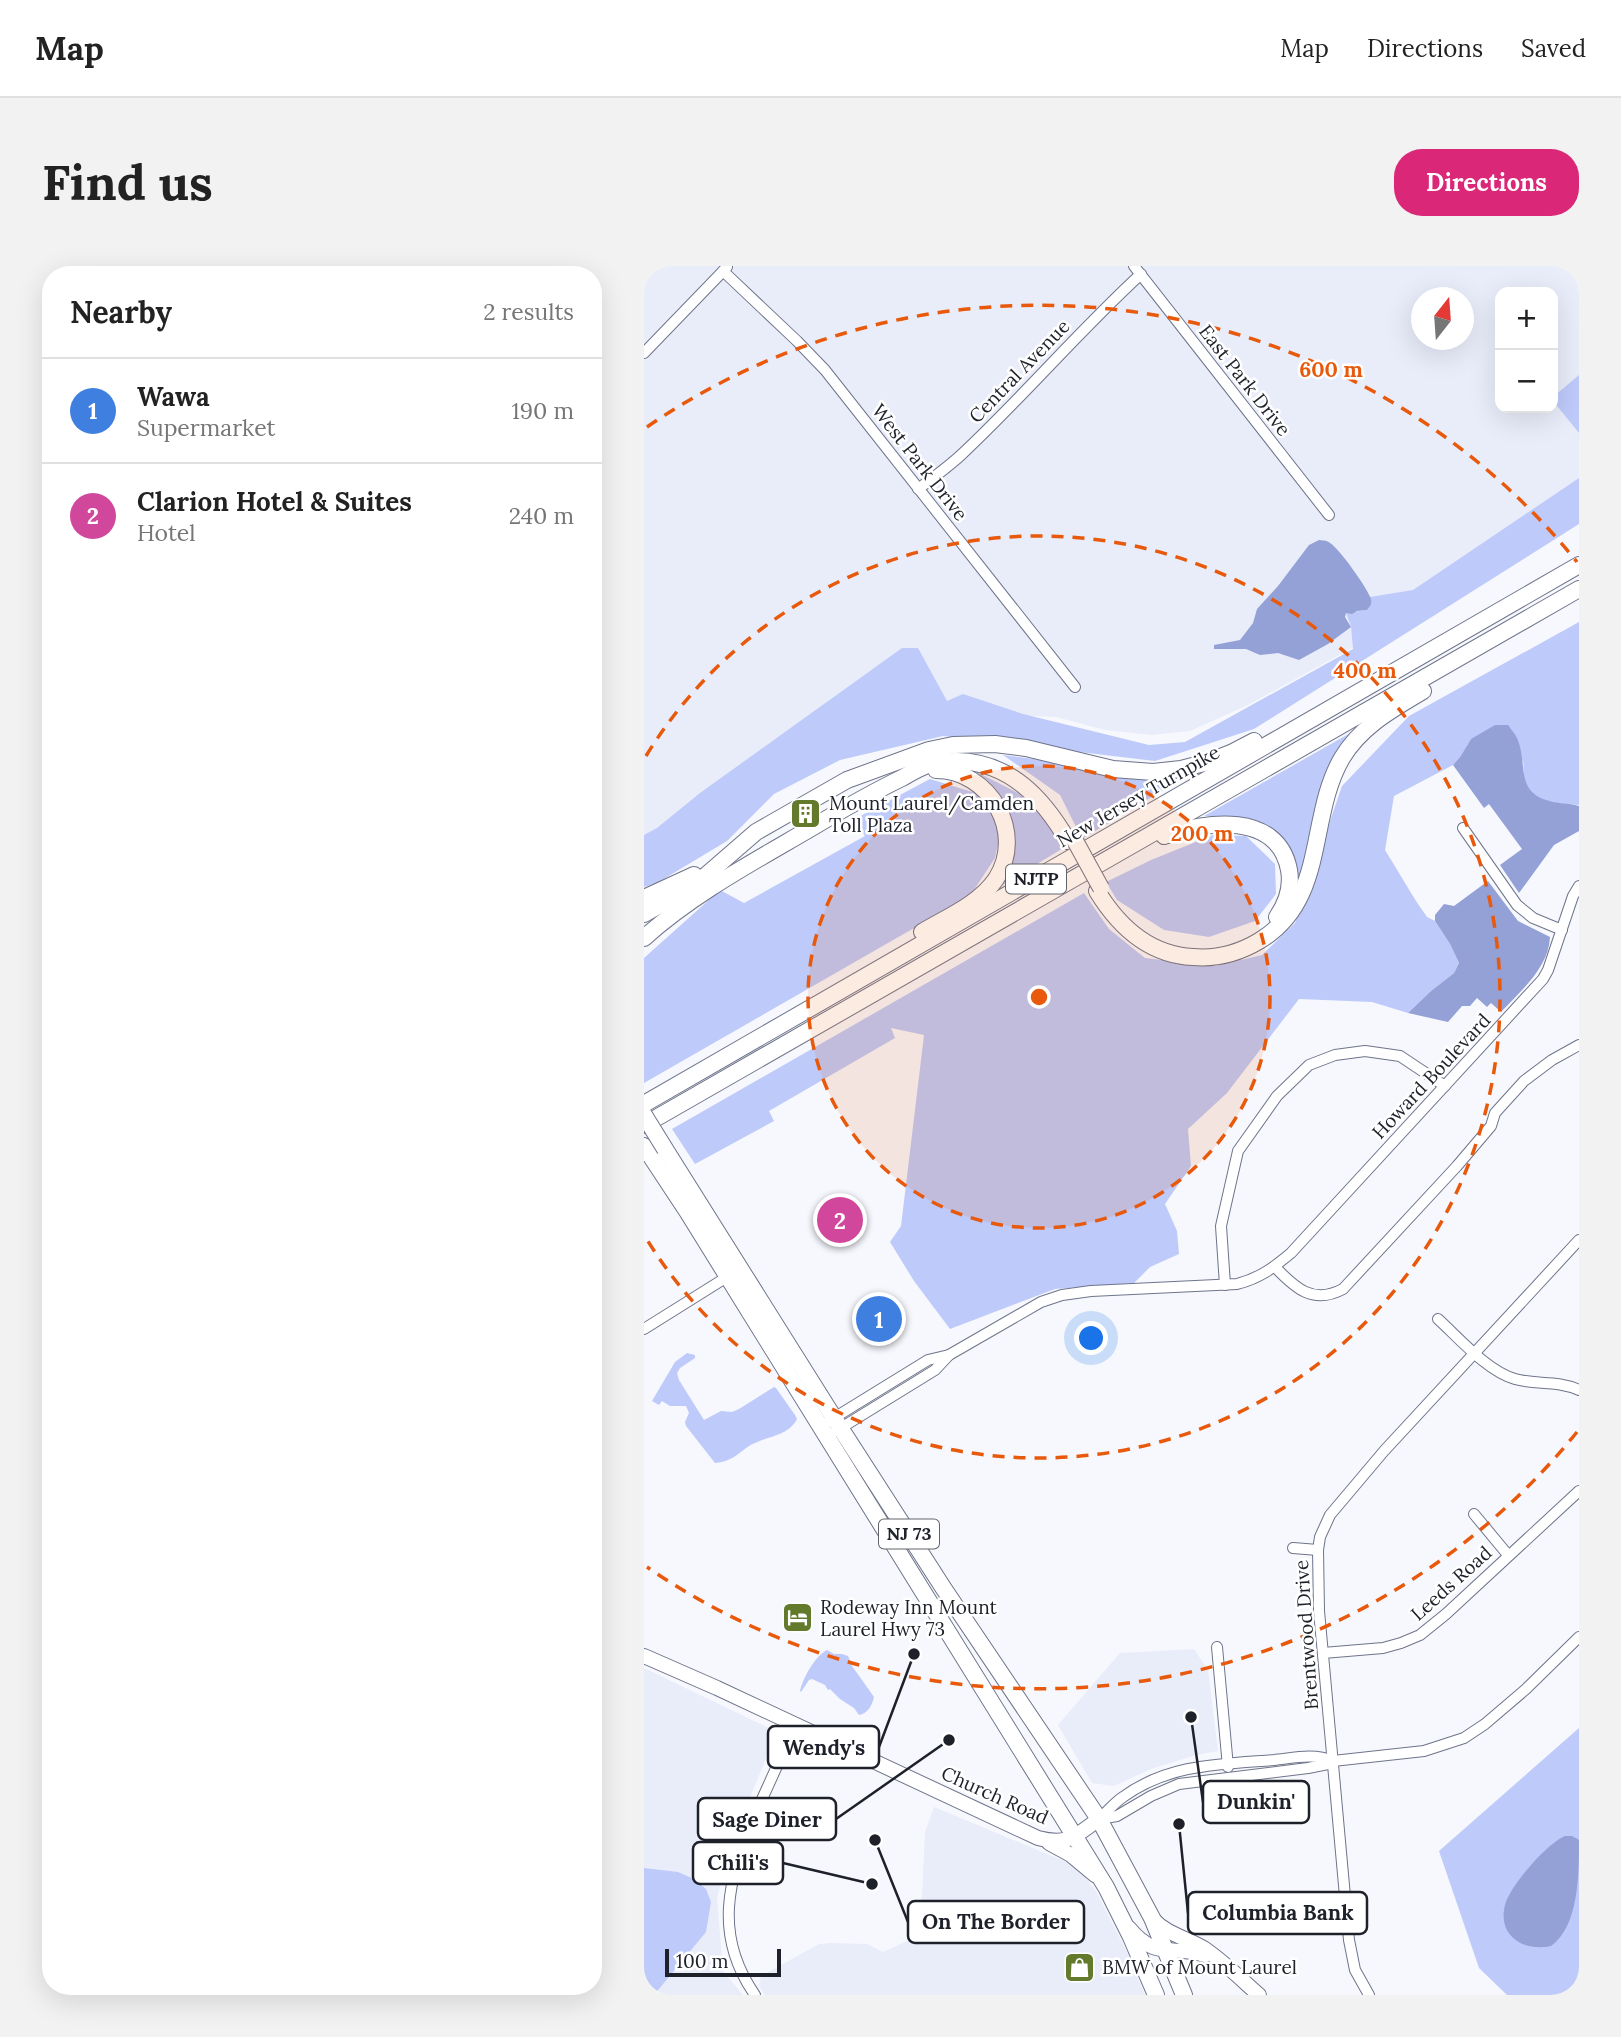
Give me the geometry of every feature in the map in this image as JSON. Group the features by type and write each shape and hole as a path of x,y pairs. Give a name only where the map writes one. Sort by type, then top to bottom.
{"highway":[{"name":"New Jersey Turnpike","path":"644,1104 1579,565"},
{"path":"644,914 696,884 756,832 801,806 847,780 929,750 980,743 1026,748 1127,771 1167,771 1194,765 1220,758 1243,747 1469,619 1540,588"},
{"name":"NJTP","path":"644,1125 1579,589"},
{"path":"892,764 953,754 978,756 1002,763 1022,774 1041,790 1055,808 1112,915 1127,930 1145,943 1185,957 1207,957 1237,951 1256,943 1281,924 1299,900 1310,873 1333,778 1343,755 1359,736 1384,715 1579,596"},
{"path":"644,938 734,873 871,793 925,766 946,762 978,763 998,769 1025,785 1070,839"},
{"path":"810,1009 858,973 980,896 996,878 1003,864 1006,848 1005,824 995,801 979,784 959,773 944,770 903,777"},
{"path":"1035,902 1052,898 1160,837 1215,824 1244,826 1266,836 1283,854 1289,876 1285,903 1268,926 1241,942 1210,950 1174,947 1145,934 1122,915 1099,889"},
{"path":"644,898 727,858"},
{"path":"644,922 700,889 734,873"},
{"name":"NJ 73","path":"644,1115 653,1150 727,1277 1099,1819 1152,1918 1184,1995"},
{"name":"NJ 73","path":"653,1150 830,1428 1106,1887 1156,1995"}],"main road":[{"name":"Church Road","path":"644,1656 1038,1838 1061,1842 1074,1836"},
{"path":"1074,1836 1099,1819"},
{"path":"1038,1838 1079,1860 1106,1887"},
{"path":"1152,1918 1159,1926 1197,1945 1223,1963 1259,1995"},
{"path":"1124,1921 1148,1946 1166,1951 1194,1952 1223,1963"}],"street":[{"path":"644,353 725,269"},
{"name":"West Park Drive","path":"725,269 825,370 1075,687"},
{"name":"Central Avenue","path":"919,489 975,442 1137,270"},
{"name":"East Park Drive","path":"1137,270 1329,514"},
{"path":"1463,828 1517,905 1534,918 1562,930"},
{"name":"Howard Boulevard","path":"830,1428 935,1370 949,1354 1041,1302 1091,1291 1237,1284 1254,1279 1275,1266 1292,1253 1543,979 1549,970 1573,896 1579,886"},
{"path":"1275,1266 1292,1284 1318,1297 1332,1295 1343,1289 1481,1138 1491,1126 1495,1113 1517,1088 1552,1060 1579,1045"},
{"path":"1225,1284 1221,1226 1238,1151 1277,1096 1309,1065 1335,1055 1365,1051 1400,1056 1445,1086"},
{"name":"Brentwood Drive","path":"1369,1995 1355,1970 1350,1951 1317,1588 1318,1550 1325,1524 1337,1505 1579,1240"},
{"path":"644,1329 727,1277"},
{"path":"1438,1319 1502,1374 1518,1380 1550,1382 1579,1390"},
{"name":"Leeds Road","path":"1323,1653 1373,1650 1392,1646 1420,1634 1446,1614 1579,1491"},
{"path":"1474,1514 1508,1555"},
{"path":"1293,1548 1318,1550"},
{"path":"1099,1819 1117,1816 1151,1796 1179,1784 1308,1768 1333,1761 1424,1751 1464,1738 1526,1689 1579,1637"},
{"path":"1217,1647 1229,1777"},
{"path":"755,1995 740,1971 732,1944 728,1915 730,1887 742,1846 796,1724"},
{"path":"1099,1819 1121,1798 1154,1780 1181,1770 1227,1763 1314,1756 1333,1761"}],"shaded area":[{"path":"644,266 1579,266 1579,523 1248,705 1190,731 1151,735 1105,730 1056,717 954,712 885,723 644,859"},
{"path":"1579,375 1579,433 1558,407 1558,393"},
{"path":"1579,478 1579,524 1254,729 1155,761 943,736 840,760 774,794 727,841 657,883 644,887 644,835 902,648 918,648 947,701 963,694 1023,714 1149,745 1185,742 1353,649 1351,626 1346,613 1367,610 1370,597 1413,590"},
{"path":"1319,540 1329,542 1340,552 1371,599 1367,610 1346,613 1345,617 1351,627 1299,660 1278,653 1260,655 1246,649 1214,649 1214,645 1240,640 1253,623 1257,609 1309,545"},
{"path":"1579,622 1579,805 1549,802 1535,796 1525,782 1523,761 1471,739 1453,765 1394,796 1385,850 1427,917 1435,921 1450,944 1459,963 1454,973 1408,1013 1372,1002 1299,999 1227,1093 1188,1129 1191,1166 1165,1204 1177,1231 1179,1254 1150,1267 1134,1283 1055,1289 950,1329 914,1281 890,1242 901,1226 924,1035 891,1028 895,1038 769,1111 774,1121 695,1164 672,1129 1084,893 1109,929 1145,958 1215,966 1262,955 1295,923 1342,786 1409,716"},
{"path":"1495,725 1508,725 1517,738 1526,782 1536,795 1546,800 1579,806 1579,831 1554,845 1519,893 1500,865 1522,849 1489,804 1484,808 1453,765 1471,739"},
{"path":"1352,732 1329,767 1297,885 1292,853 1272,833 1249,819 1204,816"},
{"path":"1003,755 1193,772 1082,839 1060,795"},
{"path":"975,771 1031,802 1045,817 1065,847 996,889 1014,848 1014,827 1004,806"},
{"path":"930,779 979,794 1002,826 995,858 970,896 644,1083 644,958 720,890 744,903 865,836 853,820"},
{"path":"1213,835 1246,836 1275,864 1276,894 1255,921 1209,937 1164,930 1117,900 1106,882 1151,860"},
{"path":"1488,881 1518,921 1550,937 1545,958 1539,968 1501,1012 1491,1003 1487,1007 1477,998 1470,1006 1462,1006 1448,1022 1408,1013 1454,973 1459,963 1435,921 1435,915 1444,904 1454,906"},
{"path":"687,1353 695,1355 695,1358 677,1373 704,1420 721,1411 732,1412 739,1409 774,1387 797,1419 782,1433 749,1446 730,1459 715,1463 686,1426 689,1413 686,1406 670,1406 662,1401 659,1405 652,1401 675,1362"},
{"path":"1194,1649 1208,1670 1218,1751 1151,1769 1114,1786 1092,1783 1058,1725 1120,1653"},
{"path":"827,1650 848,1656 874,1697 864,1713 859,1715 825,1685 812,1679 800,1691 810,1668"},
{"path":"644,1668 777,1732 732,1841 717,1898 723,1971 743,1995 644,1995"},
{"path":"1579,1728 1579,1992 1576,1995 1507,1995 1479,1968 1439,1851"},
{"path":"934,1807 1071,1864 1082,1873 1096,1891 1145,1995 765,1995 759,1986 761,1976 819,1944 867,1944 883,1952 920,1935 925,1832"},
{"path":"1565,1836 1579,1840 1576,1898 1567,1926 1551,1946 1522,1944 1509,1933 1505,1925 1505,1905 1508,1897 1530,1866 1548,1847"},
{"path":"644,1868 678,1872 694,1879 706,1889 711,1902 706,1932 654,1995 644,1995"}],"place":[{"name":"Mount Laurel/Camden Toll Plaza","path":"806,814"},
{"name":"Clarion Hotel & Suites","path":"840,1220"},
{"name":"Wawa","path":"879,1319"},
{"name":"Rodeway Inn Mount Laurel Hwy 73","path":"797,1618"},
{"name":"Wendy's","path":"914,1654"},
{"name":"Dunkin'","path":"1191,1717"},
{"name":"Sage Diner","path":"949,1740"},
{"name":"Columbia Bank","path":"1179,1824"},
{"name":"On The Border","path":"875,1840"},
{"name":"Chili's","path":"872,1884"},
{"name":"BMW of Mount Laurel","path":"1079,1967"}]}
